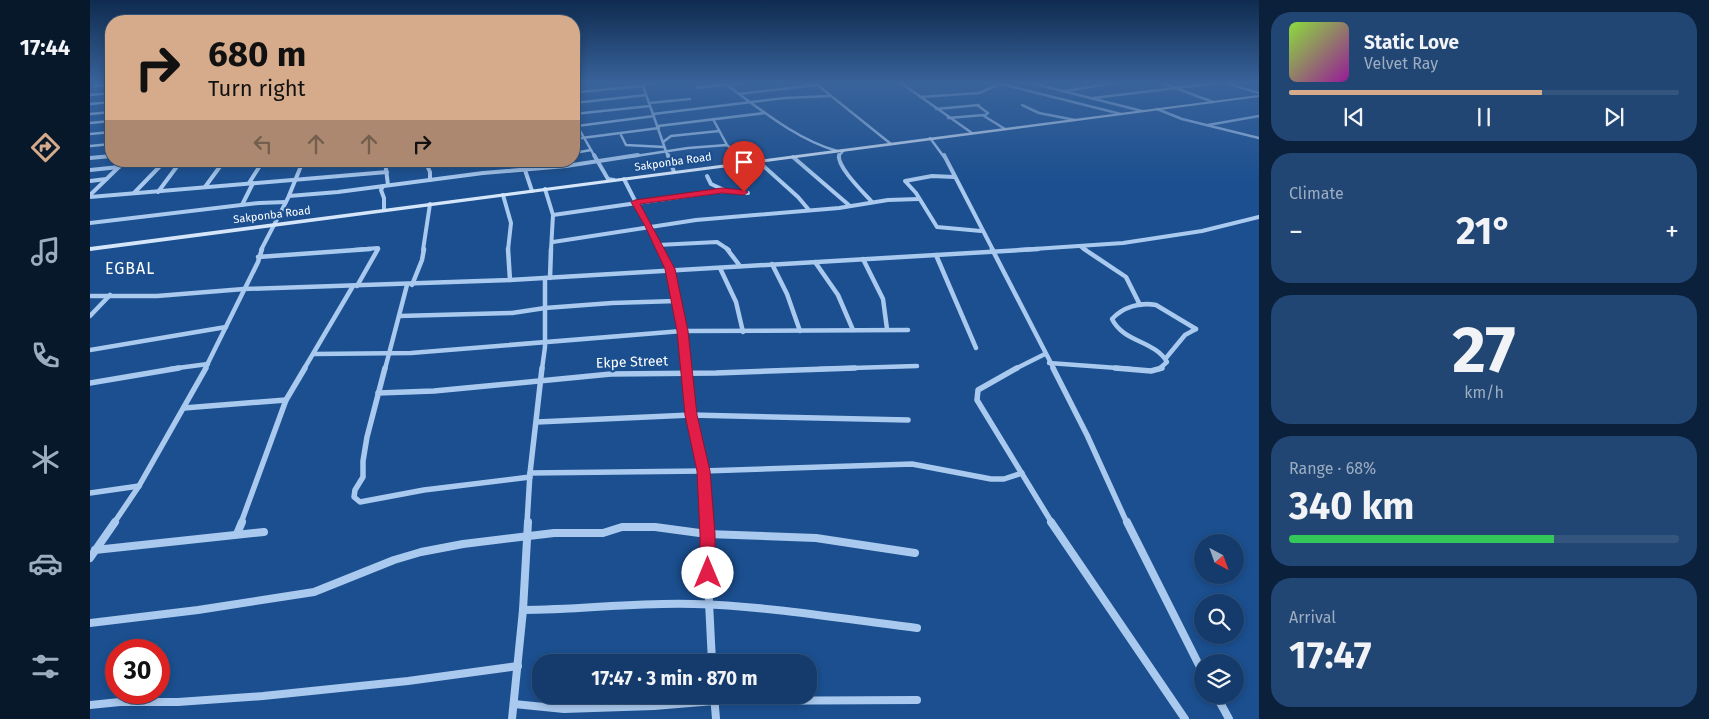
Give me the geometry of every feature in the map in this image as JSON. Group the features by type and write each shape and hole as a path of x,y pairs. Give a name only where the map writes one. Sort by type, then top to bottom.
{"main road":[{"name":"Sakponba Road","path":"90,249 1101,117"}],"street":[{"path":"580,126 643,117"},
{"path":"655,117 674,172"},
{"path":"580,138 734,117"},
{"path":"771,117 822,148 841,150 839,160 848,175 872,202"},
{"path":"854,117 891,144"},
{"path":"948,118 965,117"},
{"path":"986,117 1005,129"},
{"path":"1051,117 1062,122"},
{"path":"1053,117 1075,120"},
{"path":"1180,117 1205,125 1259,137"},
{"path":"1205,125 1256,117"},
{"path":"948,118 972,133"},
{"path":"713,119 727,145 734,151 740,164"},
{"path":"90,123 105,122"},
{"path":"663,142 669,137 719,130"},
{"path":"580,131 608,179 614,180"},
{"path":"90,134 105,133"},
{"path":"621,135 626,145 665,149"},
{"path":"930,138 941,150 994,252 1087,435 1194,657"},
{"path":"90,146 105,145"},
{"path":"580,163 665,149 727,145"},
{"path":"819,152 822,148"},
{"path":"580,152 591,150"},
{"path":"794,156 850,206"},
{"path":"90,158 105,157"},
{"path":"758,161 798,197 809,210"},
{"path":"90,170 119,167"},
{"path":"90,196 119,167"},
{"path":"133,194 159,167"},
{"path":"158,192 177,167"},
{"path":"206,187 220,167"},
{"path":"242,205 259,167"},
{"path":"92,555 139,486 208,364 258,262 258,257 272,225 289,196 300,167"},
{"path":"387,167 388,185"},
{"path":"428,167 430,180"},
{"path":"524,167 532,191"},
{"path":"289,196 549,167"},
{"path":"90,196 387,172"},
{"path":"707,176 711,184 726,190 748,193"},
{"path":"955,176 906,179 906,183 919,198 937,227 981,230"},
{"path":"90,181 107,179"},
{"path":"624,179 670,269 682,331 691,415 704,471 711,654"},
{"path":"383,186 381,190 384,198 384,210"},
{"path":"512,719 523,610 530,475 545,342 547,278 553,242 553,215 545,189"},
{"path":"553,215 726,190"},
{"path":"503,195 511,223 507,256 510,280"},
{"path":"553,242 696,220 919,198"},
{"path":"90,223 242,205 286,202"},
{"path":"430,204 422,260 410,285 399,316 367,436 363,461 363,477 354,494 356,501 360,502 424,490 530,475 912,464 991,479 1022,473"},
{"path":"90,296 182,295 244,289 410,285 994,252 1123,243 1202,231 1259,217"},
{"path":"658,245 717,242 728,250 740,266"},
{"path":"1079,245 1126,277 1130,283 1134,298 1140,305"},
{"path":"237,534 286,400 378,248 258,257"},
{"path":"936,255 976,348"},
{"path":"863,259 883,299 887,329"},
{"path":"815,262 838,295 853,330"},
{"path":"772,264 787,294 800,331"},
{"path":"720,268 736,302 743,332"},
{"path":"90,316 110,295"},
{"path":"399,316 512,313 545,308 676,301"},
{"path":"1050,363 1151,371 1166,365 1166,358 1185,335 1196,329 1156,305 1149,303 1117,312 1112,318 1113,322 1123,334 1155,349 1166,358"},
{"path":"90,350 226,327"},
{"path":"314,354 389,354 682,331 908,330"},
{"path":"1045,354 984,385 978,390 977,400 993,428 1116,618 1185,719"},
{"path":"90,383 208,364"},
{"name":"Ekpe Street","path":"378,393 434,391 611,374 716,373 917,366"},
{"path":"184,408 286,400"},
{"path":"537,422 691,415 908,420"},
{"path":"90,493 139,486"},
{"path":"90,623 198,610 314,592 394,560 421,552 463,544 554,533 587,534 636,526 708,534 816,538 915,553"},
{"path":"92,555 237,534 264,532"},
{"path":"523,610 557,610 654,603 708,604 918,628"},
{"path":"90,705 120,702 178,702 263,696 408,681 518,666"},
{"path":"817,699 917,700"},
{"path":"514,704 573,709 669,704"},
{"path":"715,704 716,719"},
{"path":"1221,704 1229,719"}],"district":[{"name":"EGBAL","path":"130,268"}],"route":[{"path":"708,573 708,534 704,471 691,415 682,331 670,269 635,202 731,190 744,192"}]}
